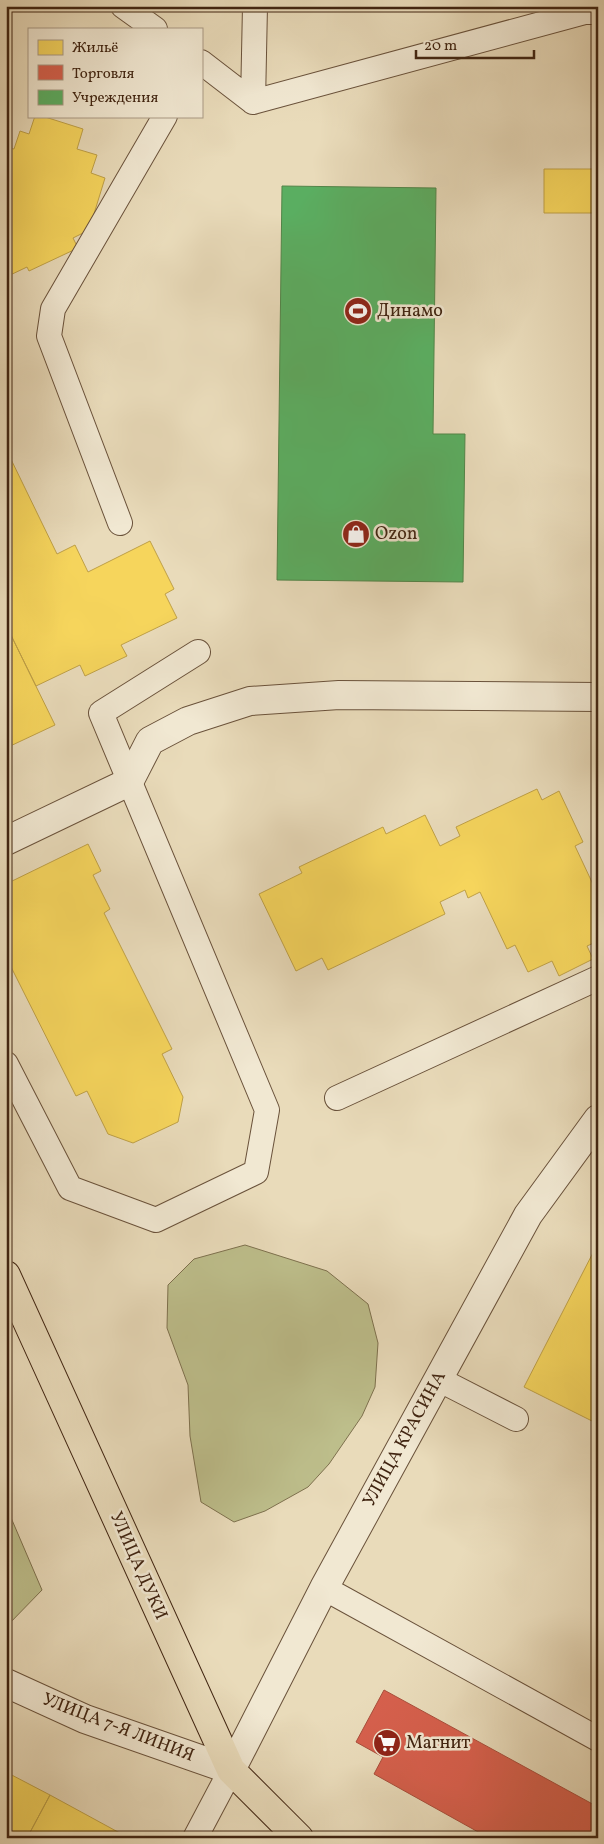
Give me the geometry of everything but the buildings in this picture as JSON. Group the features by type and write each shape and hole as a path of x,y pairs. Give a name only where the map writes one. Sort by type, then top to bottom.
{"main road":[{"name":"УЛИЦА ДУКИ","path":"6,1275 231,1770 299,1838"}],"street":[{"path":"6,841 129,782 150,741 188,722 250,701 340,694 597,699"},
{"name":"УЛИЦА КРАСИНА","path":"231,1770 324,1588 396,1469 438,1379 528,1215 593,1135"},
{"name":"УЛИЦА 7-Я ЛИНИЯ","path":"6,1683 85,1719 231,1770"}],"lane":[{"path":"123,6 154,28"},
{"path":"253,102 255,6"},
{"path":"253,102 562,13 598,12"},
{"path":"202,63 253,102"},
{"path":"120,523 49,336 53,309 164,118"},
{"path":"6,1064 70,1188 156,1220 256,1172 267,1110 101,713 198,652"},
{"path":"337,1098 598,978"},
{"path":"438,1379 516,1419"},
{"path":"324,1588 598,1740"},
{"path":"195,1838 231,1770"}],"green space":[{"path":"245,1245 327,1271 368,1304 378,1343 375,1387 362,1416 329,1464 308,1487 265,1511 234,1522 201,1502 190,1436 188,1385 167,1328 168,1285 194,1259"},
{"path":"6,1506 42,1590 6,1627"}],"place":[{"name":"Динамо","path":"358,311"},
{"name":"Ozon","path":"356,534"},
{"name":"Магнит","path":"387,1743"}]}
